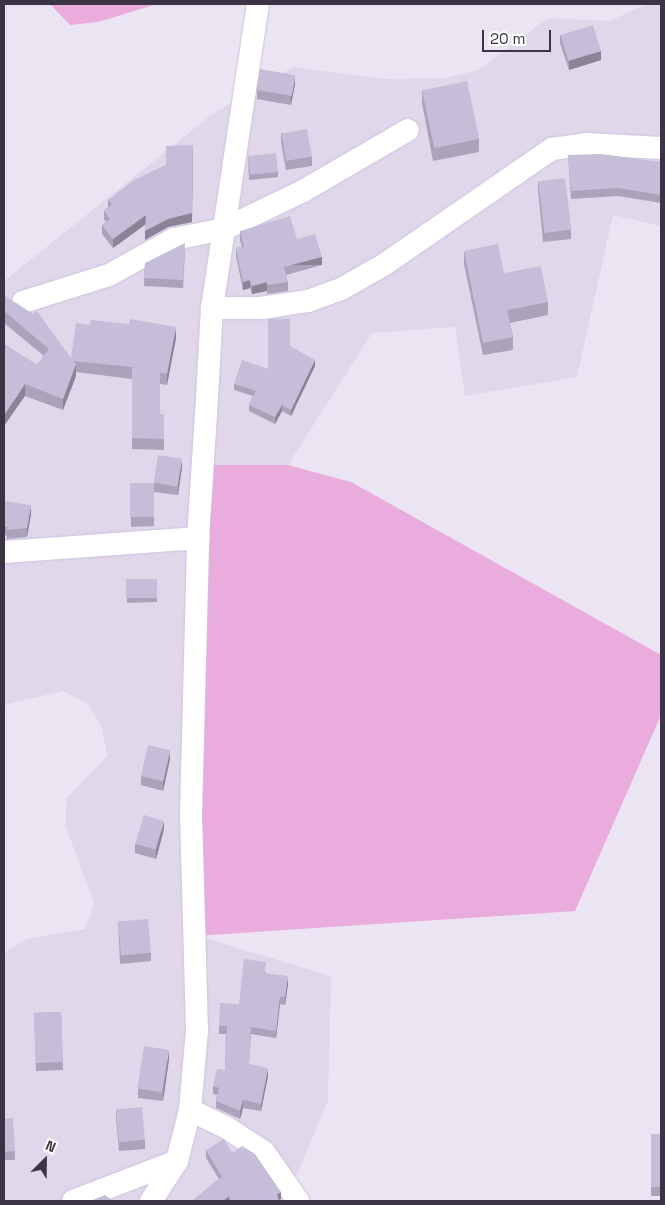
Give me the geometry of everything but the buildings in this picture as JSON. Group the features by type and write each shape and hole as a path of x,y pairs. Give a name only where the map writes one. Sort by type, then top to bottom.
{"street":[{"path":"151,1201 177,1161 190,1110 197,1030 191,813 198,538 212,308 258,4"},
{"path":"23,302 109,274 174,239 224,229 303,192 408,130"},
{"path":"212,308 261,308 308,301 343,288 385,264 552,149 588,144 661,148"},
{"path":"4,552 198,538"},
{"path":"190,1110 227,1128 264,1152 298,1201"},
{"path":"73,1201 177,1161"}],"shaded area":[{"path":"50,4 157,4 98,22 70,25"},
{"path":"647,4 661,4 661,226 613,215 577,377 465,396 455,327 372,333 288,465 203,465 195,935 331,976 328,1101 291,1189 298,1201 4,1201 4,953 26,939 85,929 94,903 65,825 67,798 107,756 102,728 87,703 63,691 4,705 4,281 211,115 293,67 384,79 446,78 478,70 548,18 609,21"},
{"path":"203,465 288,465 351,482 661,655 661,715 575,911 195,936"}]}
